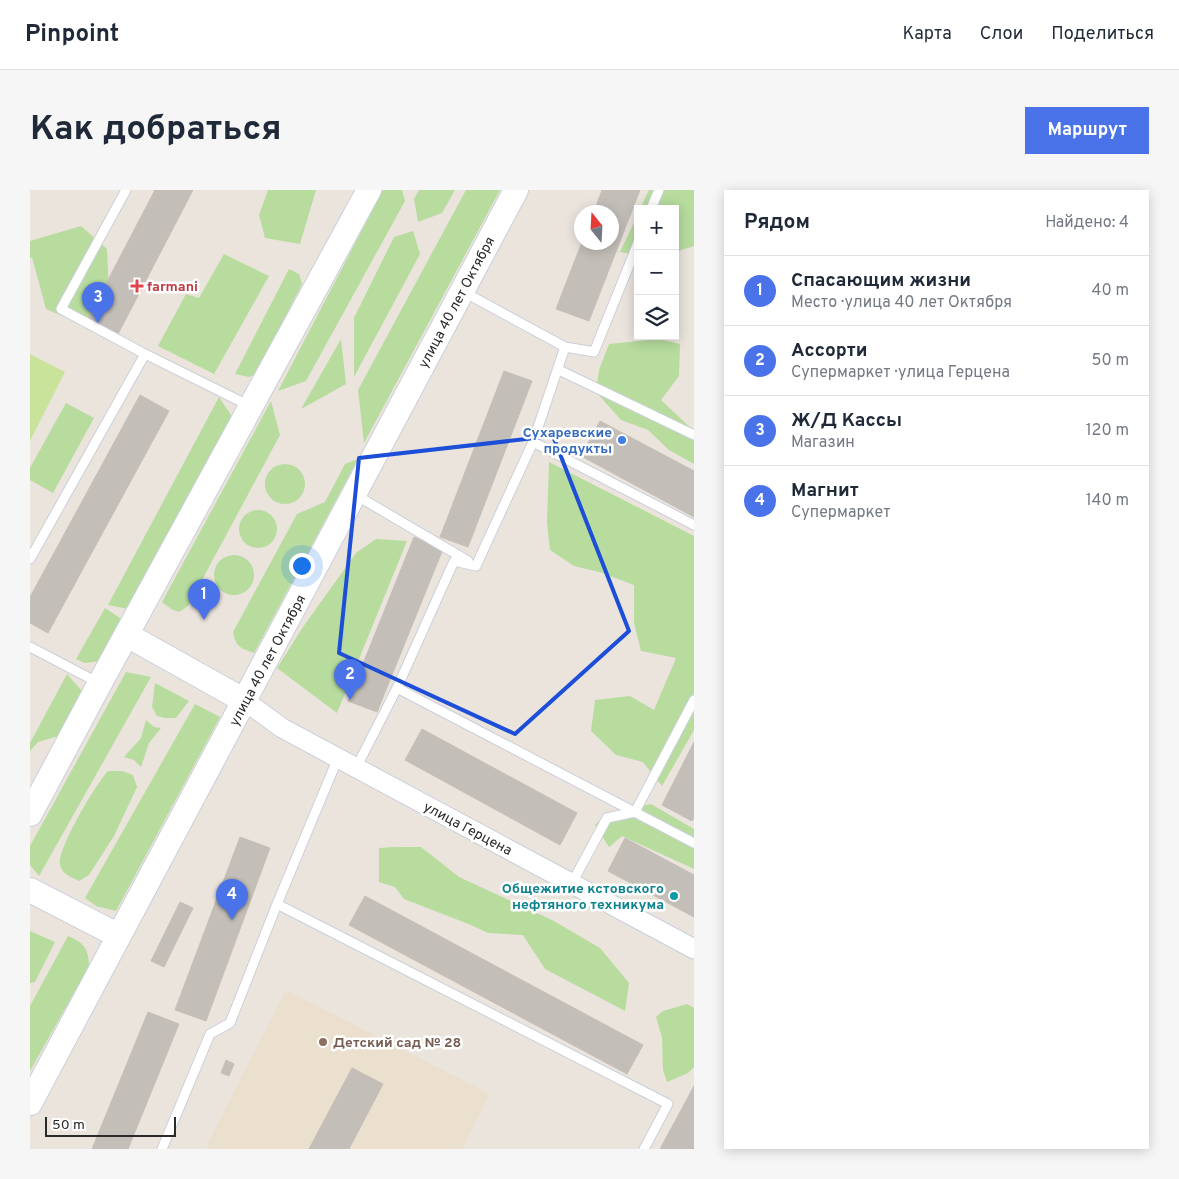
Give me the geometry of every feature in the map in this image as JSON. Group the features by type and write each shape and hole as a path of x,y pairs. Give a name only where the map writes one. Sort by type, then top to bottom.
{"street":[{"path":"30,814 369,190"},
{"name":"улица 40 лет Октября","path":"30,1104 516,190"},
{"path":"127,635 245,701"},
{"name":"улица Герцена","path":"245,701 282,728 694,950"},
{"path":"30,890 119,936"}],"lane":[{"path":"126,190 61,309 145,354 250,406"},
{"path":"653,205 659,190"},
{"path":"462,291 566,347 594,352 635,250"},
{"path":"476,566 533,442 566,347"},
{"path":"30,559 34,544 145,354"},
{"path":"559,370 694,435"},
{"path":"533,442 694,525"},
{"path":"354,494 476,566"},
{"path":"356,768 397,688 454,561 476,566"},
{"path":"30,647 100,683"},
{"path":"397,688 694,842"},
{"path":"635,812 694,700"},
{"path":"162,1149 210,1034 230,1022 338,758"},
{"path":"572,883 607,818 635,812"},
{"path":"277,904 668,1104 644,1149"}],"highlighted area":[{"path":"553,436 629,631 515,734 339,653 359,458"}],"shaded area":[{"name":"Детский сад № 28","path":"286,990 490,1094 462,1149 210,1149 206,1147"}],"green space":[{"path":"268,190 316,190 300,244 265,238 259,215"},
{"path":"383,190 402,190 405,201 306,381 278,391"},
{"path":"419,190 455,190 442,213 418,222 414,199"},
{"path":"466,190 500,190 364,443 358,390"},
{"path":"649,190 694,190 694,246 679,251 679,205 642,205"},
{"path":"634,222 634,254 620,252"},
{"path":"81,226 107,249 109,294 93,329 46,309 32,257 30,259 30,241"},
{"path":"413,231 420,254 354,377 354,318 394,237"},
{"path":"224,254 269,276 214,374 158,346 186,294 199,298"},
{"path":"289,269 299,274 302,284 256,374 249,377 235,374"},
{"path":"341,339 346,384 301,409"},
{"path":"663,340 680,344 679,376 661,400 694,431 694,464 669,450 648,430 621,420 596,392 599,370 609,344"},
{"path":"30,354 65,372 30,441"},
{"path":"219,397 233,418 128,609 108,605"},
{"path":"271,401 280,435 188,606 179,612 171,609 162,602"},
{"path":"66,403 94,418 53,493 30,480 30,468"},
{"path":"358,459 254,653 242,648 236,641 233,632 297,514 325,502 345,464"},
{"path":"549,462 694,536 694,730 662,786 643,762 616,755 591,731 595,700 630,696 654,710 676,658 641,651 634,623 634,585 599,572 574,566 550,550 547,523"},
{"path":"289,464 296,467 302,473 305,484 304,492 296,501 289,504 281,504 274,501 266,492 265,480 268,473 277,465"},
{"path":"258,510 271,516 277,529 271,542 258,548 245,542 239,529 245,516"},
{"path":"376,539 407,541 337,713 277,668 303,627 356,553"},
{"path":"234,555 248,561 254,575 248,589 234,595 220,589 214,575 220,561"},
{"path":"105,608 124,621 101,661 85,663 76,659"},
{"path":"126,672 151,677 39,876 30,865 30,846"},
{"path":"67,674 82,691 62,735 38,742 30,751 30,743"},
{"path":"155,683 189,701 176,718 157,716 152,707"},
{"path":"195,704 220,717 116,911 96,906 85,898"},
{"path":"146,720 154,727 161,728 149,743 141,767 134,760 124,757 141,738"},
{"path":"108,771 122,771 133,775 137,787 114,836 89,875 79,881 62,870 60,864 61,856 79,816"},
{"path":"651,804 694,829 694,869 622,836 609,847 595,825 607,814"},
{"path":"421,847 459,877 552,920 600,948 629,983 625,1011 545,969 523,935 488,933 404,899 395,887 379,882 379,848"},
{"path":"30,931 55,942 35,982 30,983"},
{"path":"68,936 82,944 87,951 89,966 30,1071 30,1006"},
{"path":"687,1004 694,1008 694,1067 688,1073 667,1082 663,1070 662,1037 656,1017 663,1011"}],"building":[{"path":"155,190 193,190 116,338 86,322"},
{"path":"602,190 640,190 619,244 619,205 597,205"},
{"path":"579,250 617,250 589,321 556,309"},
{"path":"504,371 532,381 468,547 440,537"},
{"path":"140,395 169,411 48,633 30,623 30,597"},
{"path":"600,421 694,471 694,517 581,456"},
{"path":"414,537 443,549 377,712 348,701"},
{"path":"422,729 577,813 560,845 405,760"},
{"path":"694,742 694,818 692,821 662,805"},
{"path":"240,837 270,848 206,1021 175,1010"},
{"name":"Общежитие кстовского нефтяного техникума","path":"625,838 694,875 694,917 608,871"},
{"path":"365,896 643,1045 627,1074 349,925"},
{"path":"180,902 193,908 164,967 151,961"},
{"path":"148,1012 179,1024 128,1149 92,1149"},
{"path":"226,1060 234,1064 229,1076 221,1073"},
{"path":"352,1068 383,1084 349,1149 309,1149"},
{"path":"694,1086 694,1149 660,1149"}],"place":[{"name":"farmani","path":"137,286"},
{"name":"Ж/Д Кассы","path":"98,323"},
{"name":"Сухаревские продукты","path":"622,440"},
{"name":"Спасающим жизни","path":"204,620"},
{"name":"Ассорти","path":"350,700"},
{"name":"Общежитие кстовского нефтяного техникума","path":"674,896"},
{"name":"Магнит","path":"232,920"},
{"name":"Детский сад № 28","path":"323,1042"}]}
